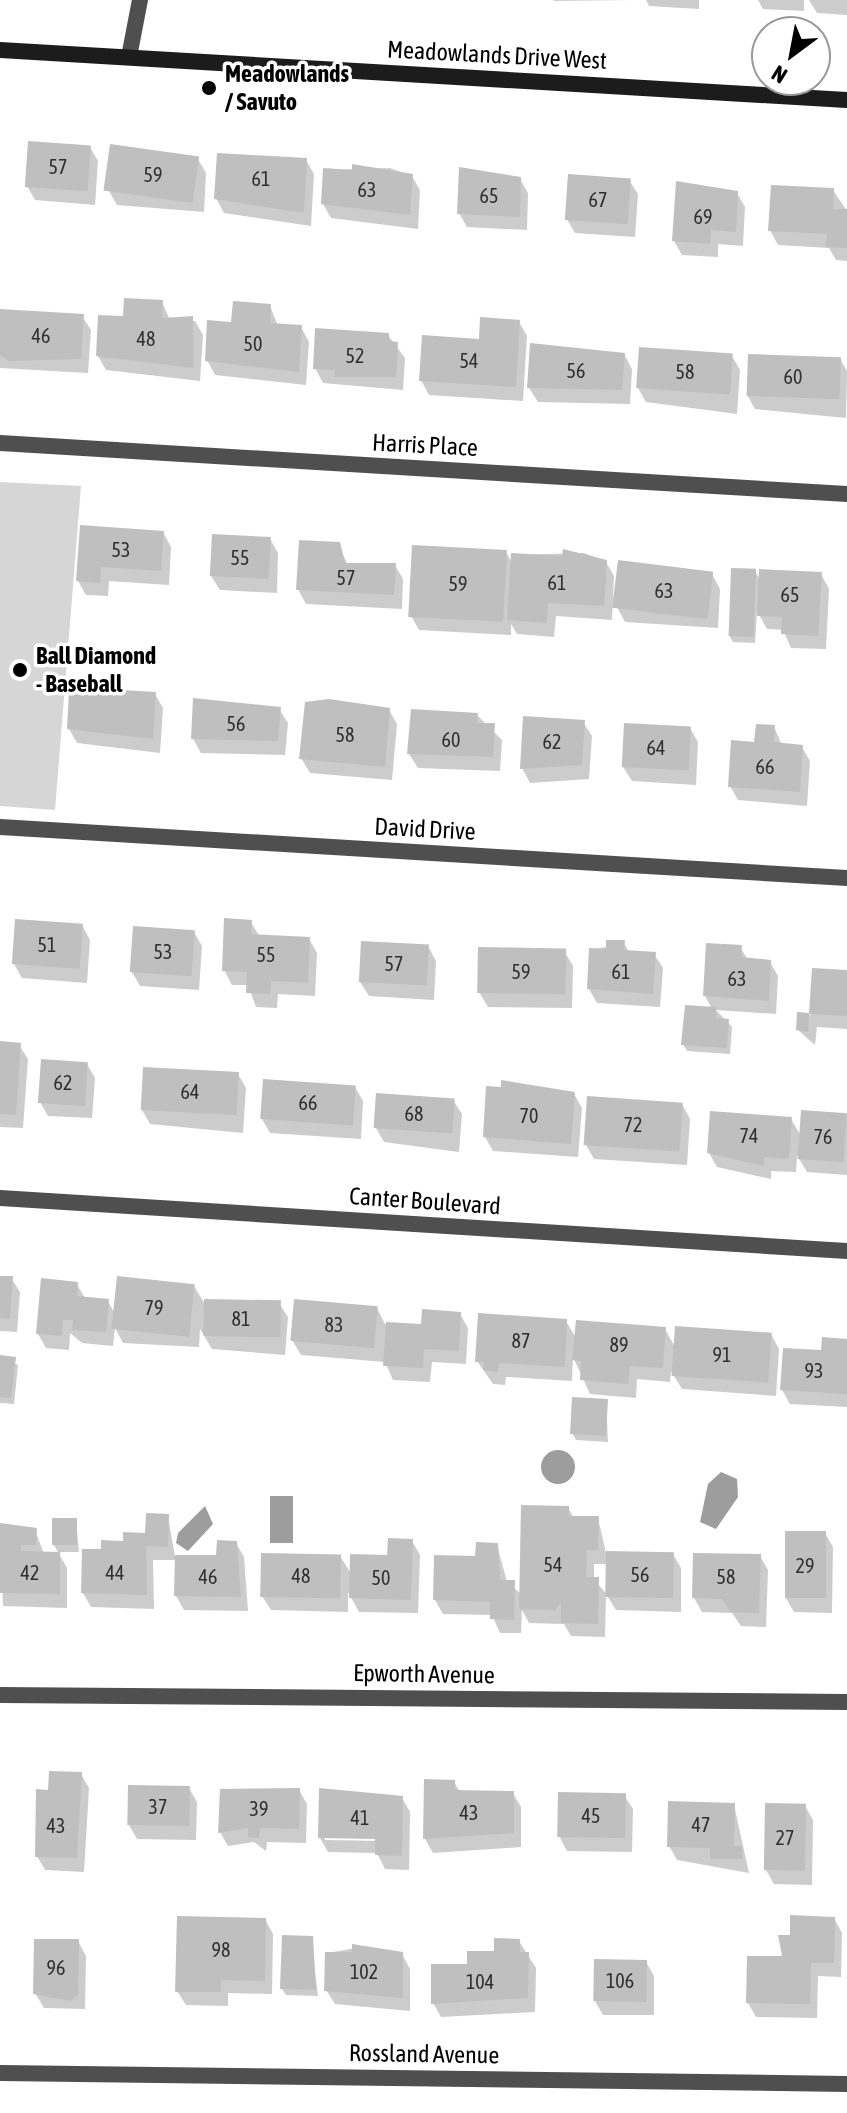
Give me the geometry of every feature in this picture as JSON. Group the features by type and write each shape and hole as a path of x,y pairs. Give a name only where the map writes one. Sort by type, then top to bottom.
{"main road":[{"name":"Meadowlands Drive West","path":"0,50 847,100"}],"street":[{"path":"129,57 140,0"},
{"name":"Harris Place","path":"0,443 847,494"},
{"name":"David Drive","path":"0,827 847,878"},
{"name":"Canter Boulevard","path":"0,1198 847,1251"},
{"name":"Epworth Avenue","path":"0,1695 847,1702"},
{"name":"Rossland Avenue","path":"0,2073 847,2084"}],"shaded area":[{"path":"0,482 81,486 55,810 0,806"},
{"path":"558,1450 570,1455 575,1467 570,1479 558,1484 546,1479 541,1467 546,1455"},
{"path":"721,1472 737,1479 738,1497 716,1529 700,1522 708,1484"},
{"path":"270,1496 293,1496 293,1543 270,1543"},
{"path":"205,1506 213,1524 188,1551 176,1543 178,1533"}],"building":[{"path":"28,141 91,145 88,191 25,187"},
{"path":"110,144 199,157 193,203 103,191"},
{"path":"217,153 307,158 304,213 214,199"},
{"path":"352,164 413,174 410,215 321,204 323,168 352,170"},
{"path":"459,167 521,177 520,217 457,214"},
{"path":"568,174 631,178 628,224 565,220"},
{"path":"676,181 738,191 736,232 711,230 710,244 672,241"},
{"path":"771,185 834,188 833,209 847,209 847,248 826,247 827,234 768,231"},
{"path":"124,298 163,300 162,318 193,316 193,368 96,356 98,315 123,316"},
{"path":"233,301 271,304 270,323 302,325 299,372 205,361 207,320 231,322"},
{"path":"0,309 84,314 81,359 9,361 0,355"},
{"path":"480,317 520,320 516,387 419,381 422,335 479,339"},
{"path":"315,328 389,333 389,341 398,342 396,377 334,377 335,370 313,369"},
{"path":"530,343 625,353 622,390 527,388"},
{"path":"639,347 733,354 730,394 636,388"},
{"path":"748,354 841,357 839,399 747,396"},
{"path":"80,525 164,531 161,571 101,567 100,583 76,581"},
{"path":"212,534 271,537 269,579 210,576"},
{"path":"299,540 340,542 345,563 396,563 394,595 296,590"},
{"path":"412,545 507,550 503,622 408,617"},
{"path":"563,549 607,560 604,606 548,603 547,623 507,620 511,553 562,556"},
{"path":"618,560 713,572 707,619 612,608"},
{"path":"731,568 756,569 754,637 729,636"},
{"path":"759,569 822,572 818,636 781,634 782,617 757,616"},
{"path":"88,688 156,692 153,739 67,729 69,690"},
{"path":"193,698 281,707 278,741 191,739"},
{"path":"329,699 390,708 385,767 299,759 305,702"},
{"path":"411,709 478,713 477,723 495,723 493,757 407,754"},
{"path":"523,716 585,720 582,765 520,769"},
{"path":"624,723 691,727 689,770 622,767"},
{"path":"756,724 775,725 774,742 803,745 800,792 728,787 731,740 754,742"},
{"path":"224,918 252,920 251,934 310,937 308,983 271,981 270,994 246,993 247,972 222,971"},
{"path":"15,919 83,924 80,969 12,964"},
{"path":"133,926 195,930 192,976 130,972"},
{"path":"606,940 625,940 624,950 656,952 653,994 587,989 589,948 606,949"},
{"path":"361,941 429,945 427,986 359,982"},
{"path":"706,943 742,945 741,957 771,960 769,1001 703,996"},
{"path":"478,947 566,949 565,995 477,993"},
{"path":"812,968 847,970 847,1016 809,1014 808,1032 796,1030 797,1012 809,1013"},
{"path":"685,1005 716,1007 716,1018 729,1019 727,1048 681,1045"},
{"path":"0,1041 21,1043 16,1115 0,1114"},
{"path":"41,1059 88,1062 85,1106 38,1103"},
{"path":"143,1067 239,1072 237,1115 141,1110"},
{"path":"263,1079 356,1085 353,1125 260,1119"},
{"path":"501,1080 575,1092 571,1144 483,1137 486,1086 501,1087"},
{"path":"376,1093 455,1099 452,1133 374,1128"},
{"path":"587,1096 683,1103 679,1152 584,1145"},
{"path":"801,1110 847,1113 843,1162 798,1159"},
{"path":"710,1111 792,1117 789,1159 764,1157 764,1166 707,1153"},
{"path":"0,1276 13,1276 10,1319 0,1318"},
{"path":"117,1276 195,1284 189,1337 111,1329"},
{"path":"41,1278 78,1282 77,1296 109,1299 106,1332 72,1330 73,1320 63,1320 62,1336 36,1334"},
{"path":"204,1299 281,1300 280,1337 203,1336"},
{"path":"294,1299 378,1306 374,1348 290,1341"},
{"path":"422,1309 461,1312 459,1351 424,1349 423,1368 383,1366 386,1322 421,1324"},
{"path":"478,1313 567,1319 565,1367 499,1363 498,1372 483,1370 484,1362 475,1362"},
{"path":"576,1320 666,1327 663,1368 630,1366 628,1384 580,1380 581,1361 572,1360"},
{"path":"675,1326 772,1333 768,1383 672,1376"},
{"path":"822,1337 847,1339 847,1394 780,1390 783,1348 821,1350"},
{"path":"0,1355 16,1357 11,1398 0,1397"},
{"path":"572,1397 608,1399 606,1436 570,1434"},
{"path":"521,1505 569,1506 569,1516 599,1516 598,1550 587,1550 586,1577 599,1577 598,1624 561,1623 561,1603 555,1610 519,1609"},
{"path":"146,1513 169,1514 168,1547 146,1546 147,1595 81,1593 82,1549 101,1549 101,1540 123,1541 123,1532 145,1533"},
{"path":"52,1518 77,1518 77,1545 52,1545"},
{"path":"0,1523 37,1528 36,1545 21,1545 21,1551 60,1552 60,1594 0,1593"},
{"path":"785,1531 826,1531 826,1598 785,1598"},
{"path":"388,1538 413,1539 411,1600 349,1598 350,1554 387,1555"},
{"path":"217,1540 237,1541 241,1597 174,1596 175,1555 216,1555"},
{"path":"476,1542 498,1543 500,1580 515,1580 514,1620 490,1619 490,1602 433,1600 434,1555 475,1556"},
{"path":"606,1551 674,1552 673,1598 605,1597"},
{"path":"261,1553 341,1554 340,1598 260,1597"},
{"path":"693,1553 761,1554 759,1613 731,1612 722,1599 692,1598"},
{"path":"49,1771 82,1772 77,1858 35,1857 36,1789 48,1790"},
{"path":"424,1779 455,1780 455,1790 514,1791 514,1833 423,1839"},
{"path":"128,1785 190,1786 189,1826 127,1825"},
{"path":"300,1788 299,1829 260,1828 259,1838 248,1837 248,1828 218,1833 220,1789"},
{"path":"319,1788 403,1796 402,1856 375,1855 375,1839 318,1838"},
{"path":"558,1792 626,1793 625,1838 557,1837"},
{"path":"668,1801 735,1803 734,1846 742,1846 742,1859 710,1859 710,1848 667,1847"},
{"path":"765,1803 806,1804 805,1871 764,1870"},
{"path":"790,1915 835,1917 834,1963 811,1963 810,2004 746,2003 747,1956 782,1956 778,1935 790,1935"},
{"path":"177,1916 266,1918 265,1981 221,1980 221,1992 175,1992"},
{"path":"282,1935 313,1936 316,1990 280,1989"},
{"path":"494,1938 520,1939 520,1952 529,1952 528,1998 431,2004 431,1964 467,1964 467,1951 494,1951"},
{"path":"34,1939 79,1939 78,1994 71,2001 33,1994"},
{"path":"352,1944 403,1952 403,1998 324,1991 325,1952 352,1952"},
{"path":"594,1959 647,1960 646,2002 593,2001"}],"place":[{"name":"Meadowlands / Savuto","path":"209,88"},
{"name":"Ball Diamond - Baseball","path":"20,670"}]}
